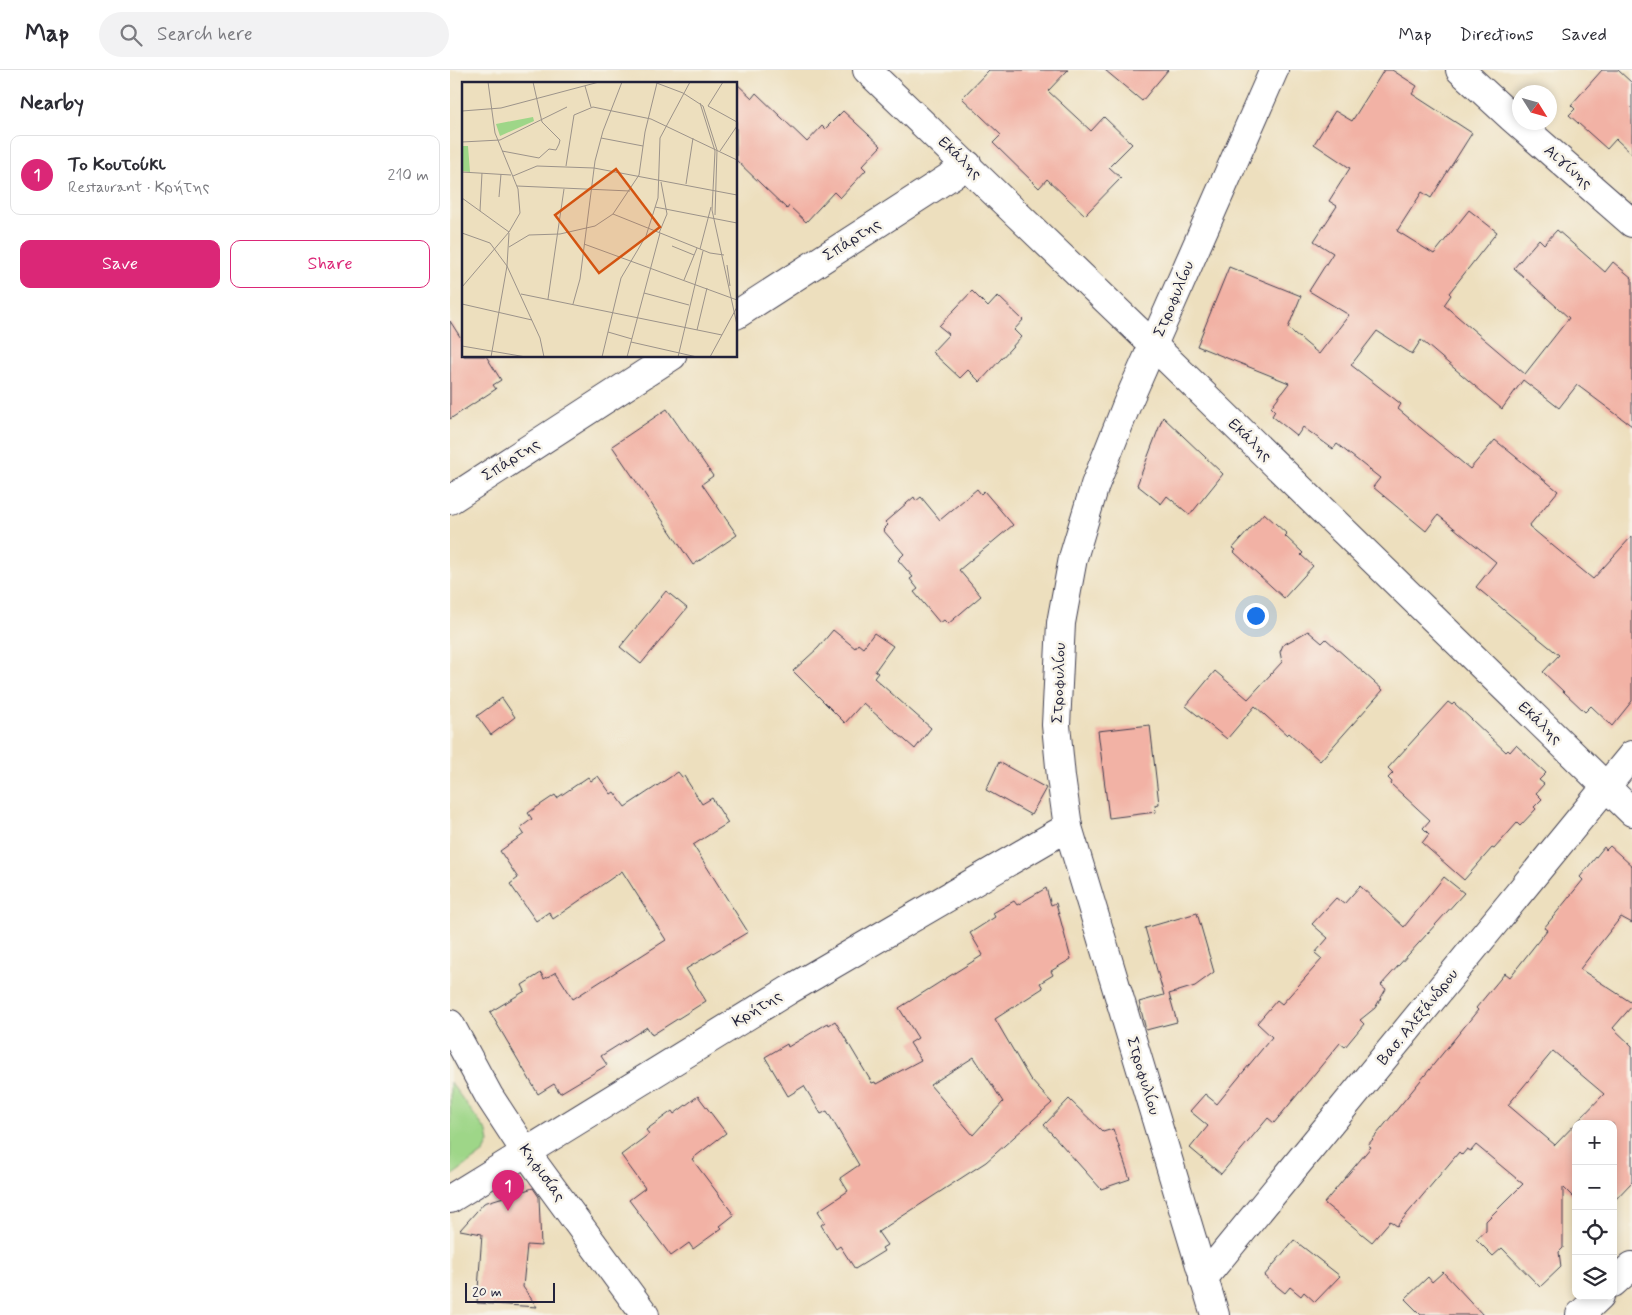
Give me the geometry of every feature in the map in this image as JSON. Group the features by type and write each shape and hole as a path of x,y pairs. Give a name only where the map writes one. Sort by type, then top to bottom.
{"street":[{"name":"Εκάλης","path":"867,70 968,165 1632,812"},
{"name":"Στροφυλίου","path":"1215,1315 1068,827 1056,725 1061,623 1073,558 1095,485 1127,404 1274,70"},
{"name":"Αιγίνης","path":"1460,70 1632,223"},
{"name":"Σπάρτης","path":"738,314 968,165"},
{"name":"Σπάρτης","path":"450,500 669,358"},
{"name":"Βασ. Αλεξάνδρου","path":"1203,1279 1632,754"},
{"name":"Κρήτης","path":"450,1199 789,990 1068,827"},
{"name":"Κηφισίας","path":"450,1024 489,1096 526,1151 645,1315"},
{"path":"1617,1280 1632,1266"},
{"path":"1580,1315 1596,1300"}],"green space":[{"path":"450,1082 487,1132 489,1142 484,1152 450,1177"}],"building":[{"path":"989,70 1068,70 1048,91 1091,131 1104,117 1132,144 1109,167 1121,178 1085,215 1047,179 1039,188 993,143 1001,135 962,98"},
{"path":"1105,70 1168,70 1142,101"},
{"path":"1384,70 1392,70 1417,86 1412,94 1472,133 1431,198 1422,192 1397,231 1434,254 1469,210 1497,232 1449,293 1451,295 1444,305 1525,374 1569,318 1514,268 1539,239 1544,244 1557,230 1605,272 1613,262 1632,278 1632,426 1577,385 1559,408 1523,380 1502,409 1421,340 1412,354 1377,331 1351,365 1401,404 1398,409 1470,469 1495,440 1558,491 1529,526 1593,579 1632,536 1632,701 1612,726 1591,706 1585,712 1543,672 1559,655 1476,587 1496,562 1438,515 1426,531 1373,487 1380,478 1337,444 1333,449 1303,427 1297,436 1272,416 1275,411 1271,407 1289,383 1197,346 1229,267 1301,296 1288,328 1319,354 1349,315 1309,291 1333,253 1314,241 1337,206 1329,201 1350,168 1314,144 1335,111 1352,121"},
{"path":"1602,70 1618,70 1632,83 1632,154 1616,139 1607,149 1569,115 1575,109 1571,105"},
{"path":"738,85 752,98 756,93 807,142 822,126 825,129 843,111 881,146 862,166 866,170 840,198 834,192 806,222 789,206 787,209 738,162"},
{"path":"972,291 988,307 998,296 1023,320 1014,330 1021,337 980,382 968,370 960,378 932,352 949,334 939,326"},
{"path":"450,321 462,340 462,358 487,358 501,380 493,385 496,389 450,419"},
{"path":"667,409 713,476 702,484 737,535 693,565 612,446"},
{"path":"1163,417 1223,474 1190,515 1167,496 1161,504 1137,485"},
{"path":"977,489 981,494 984,491 1013,525 959,570 981,596 948,624 944,620 940,623 914,592 918,589 910,579 913,577 898,560 904,554 883,530 888,525 885,522 914,497 916,501 921,497 940,520"},
{"path":"1264,513 1287,534 1285,536 1303,553 1301,555 1313,566 1284,598 1234,552 1236,550 1233,548"},
{"path":"666,591 687,608 641,664 620,647"},
{"path":"833,630 855,648 858,644 863,648 874,633 893,646 875,671 878,673 874,678 931,728 915,749 863,703 845,723 793,671 818,648"},
{"path":"1308,631 1322,643 1326,639 1383,690 1320,761 1255,706 1227,739 1186,706 1215,671 1248,699 1282,662 1280,652 1283,645"},
{"path":"502,698 515,717 491,735 477,716"},
{"path":"1448,702 1452,705 1454,703 1506,752 1508,750 1510,752 1516,745 1546,773 1539,780 1544,784 1536,793 1542,799 1534,807 1536,809 1520,826 1517,823 1464,880 1422,843 1429,834 1423,828 1430,820 1391,784 1392,782 1388,778 1393,773 1388,768"},
{"path":"1150,725 1159,804 1155,805 1156,812 1109,818 1098,731"},
{"path":"999,762 1046,788 1031,815 986,790"},
{"path":"678,772 682,777 684,776 702,804 712,798 728,823 693,845 748,932 686,969 706,1001 652,1035 647,1027 601,1056 607,1065 560,1093 554,1084 538,1094 490,1012 525,991 522,985 541,973 544,979 556,972 573,999 666,940 622,871 553,919 549,912 536,921 510,884 518,878 500,851 524,834 520,828 532,819 528,813 555,795 557,798 588,777 591,781 598,776 611,794 614,792 625,807"},
{"path":"1610,846 1632,866 1632,923 1621,917 1580,969 1632,1003 1632,1006 1613,1028 1632,1046 1632,1182 1617,1198 1617,1120 1579,1120 1604,1094 1553,1051 1508,1105 1555,1145 1572,1127 1572,1196 1563,1187 1563,1248 1559,1252 1561,1267 1540,1287 1502,1248 1493,1256 1476,1239 1486,1230 1486,1221 1523,1184 1476,1145 1471,1151 1467,1149 1462,1155 1459,1152 1397,1226 1390,1221 1372,1242 1324,1203 1371,1147 1368,1145 1478,1010 1476,1008 1505,973 1510,977 1547,930 1544,928 1583,880 1580,877 1604,847 1606,850"},
{"path":"1444,877 1464,893 1381,985 1386,989 1375,1008 1360,1020 1364,1024 1345,1047 1340,1043 1274,1123 1268,1118 1221,1174 1190,1148 1208,1126 1190,1111 1205,1094 1217,1104 1272,1037 1257,1023 1277,1000 1282,1004 1322,959 1315,953 1328,938 1312,924 1336,898 1344,904 1360,886 1404,927"},
{"path":"1046,888 1051,905 1056,903 1071,959 1051,971 1053,975 1040,983 1043,988 995,1019 1030,1079 1052,1103 986,1162 878,1232 887,1245 882,1248 884,1251 855,1269 840,1246 836,1249 821,1225 825,1222 818,1211 848,1191 840,1178 859,1165 827,1111 821,1114 804,1086 788,1096 765,1057 787,1044 788,1047 828,1023 829,1025 835,1021 872,1083 875,1082 876,1084 921,1060 910,1043 918,1038 899,1008 983,955 970,933 995,917 993,913 1014,901 1017,905","holes":["974,1057 1003,1102 973,1135 930,1085"]},
{"path":"1197,913 1214,972 1195,986 1169,994 1177,1022 1146,1030 1139,1002 1164,995 1145,928"},
{"path":"698,1096 726,1133 692,1159 734,1215 720,1226 722,1228 693,1249 689,1243 671,1256 629,1200 645,1188 621,1155 649,1134 646,1130 672,1111 674,1114"},
{"path":"1069,1099 1103,1132 1113,1129 1130,1179 1101,1189 1044,1125"},
{"path":"533,1188 539,1197 541,1246 527,1245 523,1287 537,1307 477,1303 482,1234 460,1230 484,1203"},
{"path":"1294,1240 1340,1276 1315,1302 1304,1292 1301,1296 1290,1287 1285,1293 1264,1276"},
{"path":"1443,1272 1483,1315 1421,1315 1405,1299 1428,1277 1432,1282"}],"place":[{"name":"Το Κουτούκι","path":"508,1211"}]}
